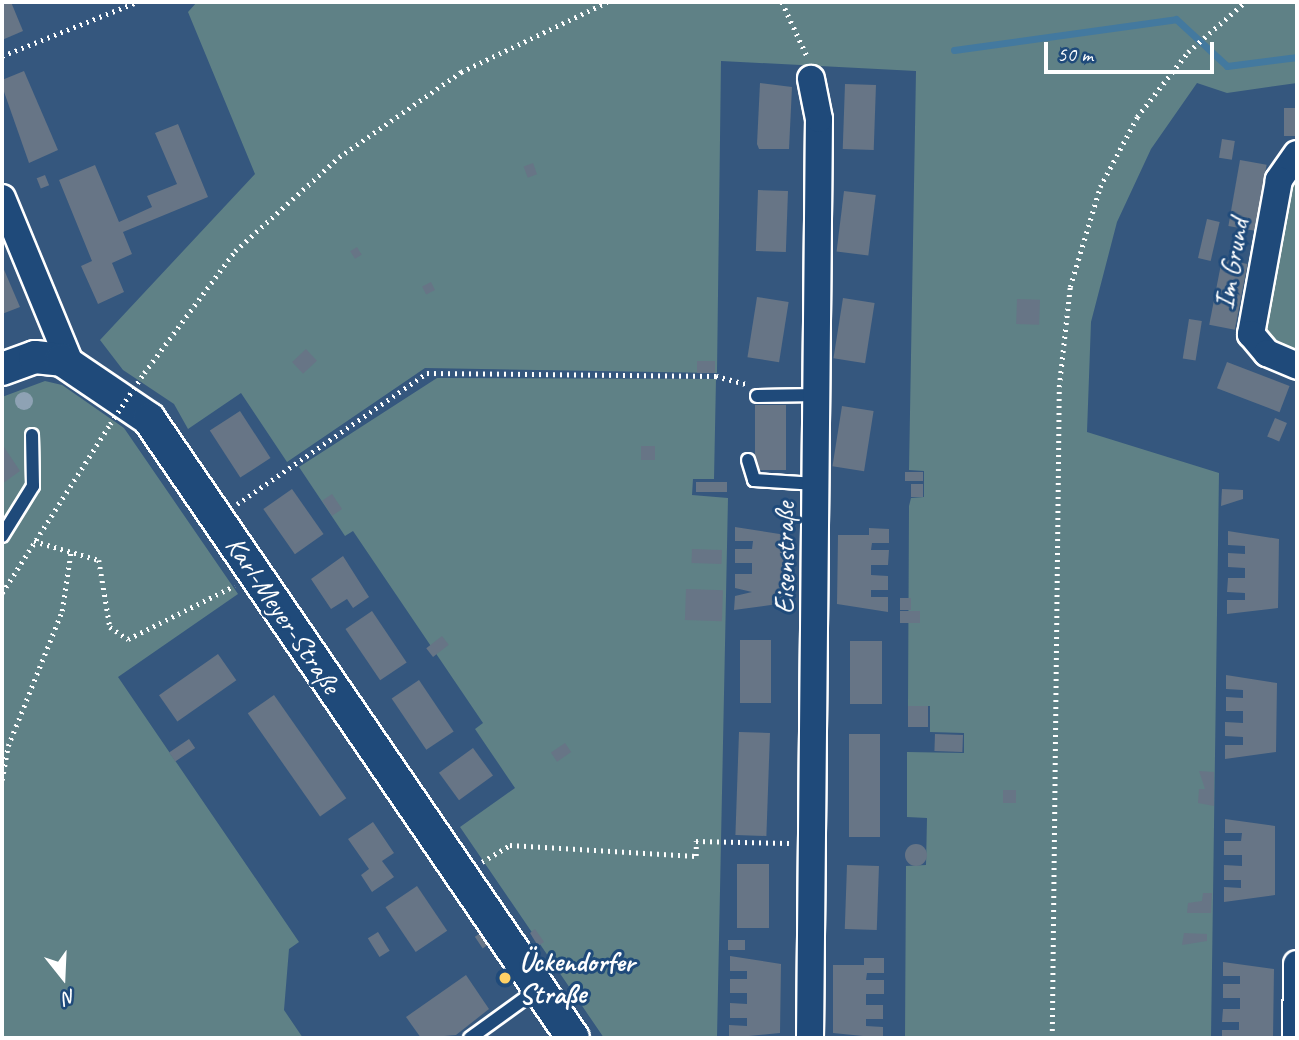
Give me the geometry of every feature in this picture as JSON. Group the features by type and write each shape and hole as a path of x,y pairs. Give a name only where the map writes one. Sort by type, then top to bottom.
{"street":[{"name":"Eisenstraße","path":"810,1038 814,844 819,119 811,79"},
{"name":"Im Grund","path":"1297,155 1279,180 1251,334 1267,353 1297,366"},
{"path":"2,198 70,363"},
{"path":"2,369 35,357 70,363"},
{"name":"Karl-Meyer-Straße","path":"70,363 149,419 573,1038"},
{"path":"1296,1038 1297,964"}],"lane":[{"path":"755,390 817,395"},
{"path":"2,536 33,486 32,435"},
{"path":"748,460 754,480 817,484"},
{"path":"470,1038 539,989"}],"path":[{"path":"2,56 136,2"},
{"path":"2,593 144,373 235,251 339,158 461,72 607,2"},
{"path":"782,2 804,46 811,79"},
{"path":"1052,1038 1059,387 1067,310 1082,238 1110,164 1153,93 1209,30 1245,2"},
{"path":"217,517 427,373 716,376 755,390"},
{"path":"34,541 101,563 110,628 128,639 255,574"},
{"path":"2,780 32,680 62,611 71,551"},
{"path":"461,876 510,845 696,856 696,841 814,844"}],"green space":[{"path":"197,2 1297,2 1297,83 1227,93 1197,83 1151,149 1117,222 1091,322 1087,432 1219,473 1211,1038 905,1038 906,866 926,865 927,818 907,817 907,752 964,753 964,733 930,732 930,706 908,706 909,506 911,498 924,497 924,471 909,470 916,71 721,61 717,373 425,368 287,462 241,393 188,429 174,404 123,370 100,340 255,174 188,12"},
{"path":"1297,169 1297,361 1268,341 1262,317 1287,186"},
{"path":"437,378 716,379 714,479 693,479 692,495 728,498 717,1038 604,1038 460,827 515,788 475,729 483,723 353,531 345,536 299,467"},
{"path":"45,381 62,385 124,428 238,594 118,677 299,942 289,949 284,1010 303,1038 2,1038 2,397"}],"building":[{"path":"2,2 11,2 23,31 2,40"},
{"path":"24,71 58,150 29,163 2,86 2,80"},
{"path":"760,83 792,87 789,149 759,149"},
{"path":"845,84 876,85 874,150 843,149"},
{"path":"1284,108 1297,108 1297,136 1284,136"},
{"path":"178,124 208,197 123,232 132,254 112,263 124,292 98,304 81,266 92,261 59,180 95,165 119,222 152,207 147,196 177,184 155,133"},
{"path":"1222,139 1235,141 1232,160 1219,158"},
{"path":"1240,160 1267,165 1255,231 1228,226"},
{"path":"533,163 537,174 528,178 524,166"},
{"path":"45,175 49,185 41,189 37,178"},
{"path":"758,190 788,191 786,252 756,251"},
{"path":"844,191 876,195 868,255 837,252"},
{"path":"1207,219 1220,222 1211,261 1198,258"},
{"path":"357,247 362,255 355,259 350,251"},
{"path":"1222,259 1248,264 1235,330 1209,325"},
{"path":"2,265 20,307 2,314"},
{"path":"431,282 435,290 426,295 422,287"},
{"path":"757,297 789,302 779,362 747,357"},
{"path":"843,298 875,303 865,363 833,358"},
{"path":"1017,299 1040,300 1039,325 1016,324"},
{"path":"1189,319 1202,321 1196,361 1183,359"},
{"path":"306,349 317,361 303,374 292,362"},
{"path":"697,361 715,361 715,373 697,373"},
{"path":"1227,362 1290,386 1280,412 1217,388"},
{"path":"755,405 786,405 786,470 755,470"},
{"path":"842,406 874,411 864,471 832,466"},
{"path":"240,411 270,458 240,478 210,431"},
{"path":"1275,418 1287,423 1279,441 1267,436"},
{"path":"2,444 20,471 2,484"},
{"path":"641,446 655,446 655,460 641,460"},
{"path":"905,472 923,472 923,481 905,481"},
{"path":"696,482 727,482 727,492 696,492"},
{"path":"911,484 923,484 923,497 911,497"},
{"path":"292,489 324,534 295,554 263,509"},
{"path":"1222,489 1243,490 1243,499 1221,506"},
{"path":"332,494 342,509 332,516 322,501"},
{"path":"735,527 786,535 785,603 734,610 735,596 752,592 735,588 735,574 752,574 752,563 735,563 735,549 752,549 753,541 735,541"},
{"path":"869,528 889,529 889,543 872,543 871,550 889,550 888,565 871,565 871,575 888,576 888,590 871,590 871,597 888,597 888,612 837,604 838,535 869,535"},
{"path":"1228,531 1279,539 1278,608 1227,614 1227,600 1245,600 1245,593 1227,592 1228,578 1245,578 1245,568 1228,567 1228,553 1245,554 1245,546 1228,545"},
{"path":"692,549 722,550 721,564 692,563"},
{"path":"343,556 369,597 353,608 347,599 331,609 311,579"},
{"path":"686,589 723,590 722,621 685,620"},
{"path":"900,598 911,598 911,610 900,610"},
{"path":"372,611 407,662 380,680 345,629"},
{"path":"900,611 920,611 920,623 900,623"},
{"path":"442,636 449,645 433,657 426,648"},
{"path":"740,640 771,640 771,703 740,703"},
{"path":"850,641 882,641 882,704 850,704"},
{"path":"218,654 236,680 177,722 159,695"},
{"path":"1226,675 1277,683 1276,752 1225,759 1225,745 1243,745 1243,737 1225,736 1225,722 1243,723 1243,711 1226,711 1226,697 1243,698 1243,690 1226,689"},
{"path":"419,680 454,731 426,750 392,698"},
{"path":"274,695 346,798 320,817 248,713"},
{"path":"908,706 928,706 928,727 908,727"},
{"path":"739,732 770,733 766,836 735,835"},
{"path":"849,734 880,734 880,837 849,837"},
{"path":"935,734 963,735 962,752 934,751"},
{"path":"189,739 195,748 175,762 169,752"},
{"path":"565,743 571,752 557,762 551,753"},
{"path":"473,748 493,776 459,800 439,773"},
{"path":"1199,771 1214,772 1214,806 1198,803 1199,789 1205,789"},
{"path":"1003,790 1016,790 1016,803 1003,803"},
{"path":"1225,819 1275,826 1275,895 1224,902 1224,887 1241,888 1241,880 1224,880 1224,865 1242,866 1242,855 1224,855 1224,841 1241,841 1242,833 1225,833"},
{"path":"373,822 394,853 382,861 394,877 372,892 361,875 369,869 348,839"},
{"path":"912,844 920,844 927,851 927,859 920,866 912,866 905,859 905,851"},
{"path":"737,864 769,864 769,928 737,928"},
{"path":"847,865 879,866 877,930 845,929"},
{"path":"417,886 447,931 416,952 385,907"},
{"path":"1203,893 1212,893 1211,913 1187,913 1188,903 1202,901"},
{"path":"535,929 544,942 538,946 530,933"},
{"path":"378,932 390,951 379,957 368,938"},
{"path":"1184,933 1207,934 1207,941 1182,945"},
{"path":"479,934 487,946 483,948 475,937"},
{"path":"728,940 745,940 745,950 728,950"},
{"path":"730,956 781,964 780,1033 729,1038 729,1025 747,1026 747,1018 730,1018 730,1003 747,1004 747,993 730,993 730,979 747,979 747,971 730,971"},
{"path":"864,958 884,958 884,973 867,973 866,980 884,980 884,994 866,994 866,1005 883,1005 883,1019 866,1019 866,1026 883,1027 883,1038 833,1033 833,965 864,965"},
{"path":"1223,962 1274,969 1273,1038 1222,1038 1222,1030 1239,1030 1239,1022 1222,1022 1223,1009 1240,1009 1240,998 1223,998 1223,984 1240,984 1240,976 1223,976"},
{"path":"466,975 489,1009 456,1035 421,1038 406,1017"}],"waterway":[{"path":"954,50 1176,19 1227,66 1297,57"}],"place":[{"name":"Ückendorfer Straße","path":"505,978"}]}
